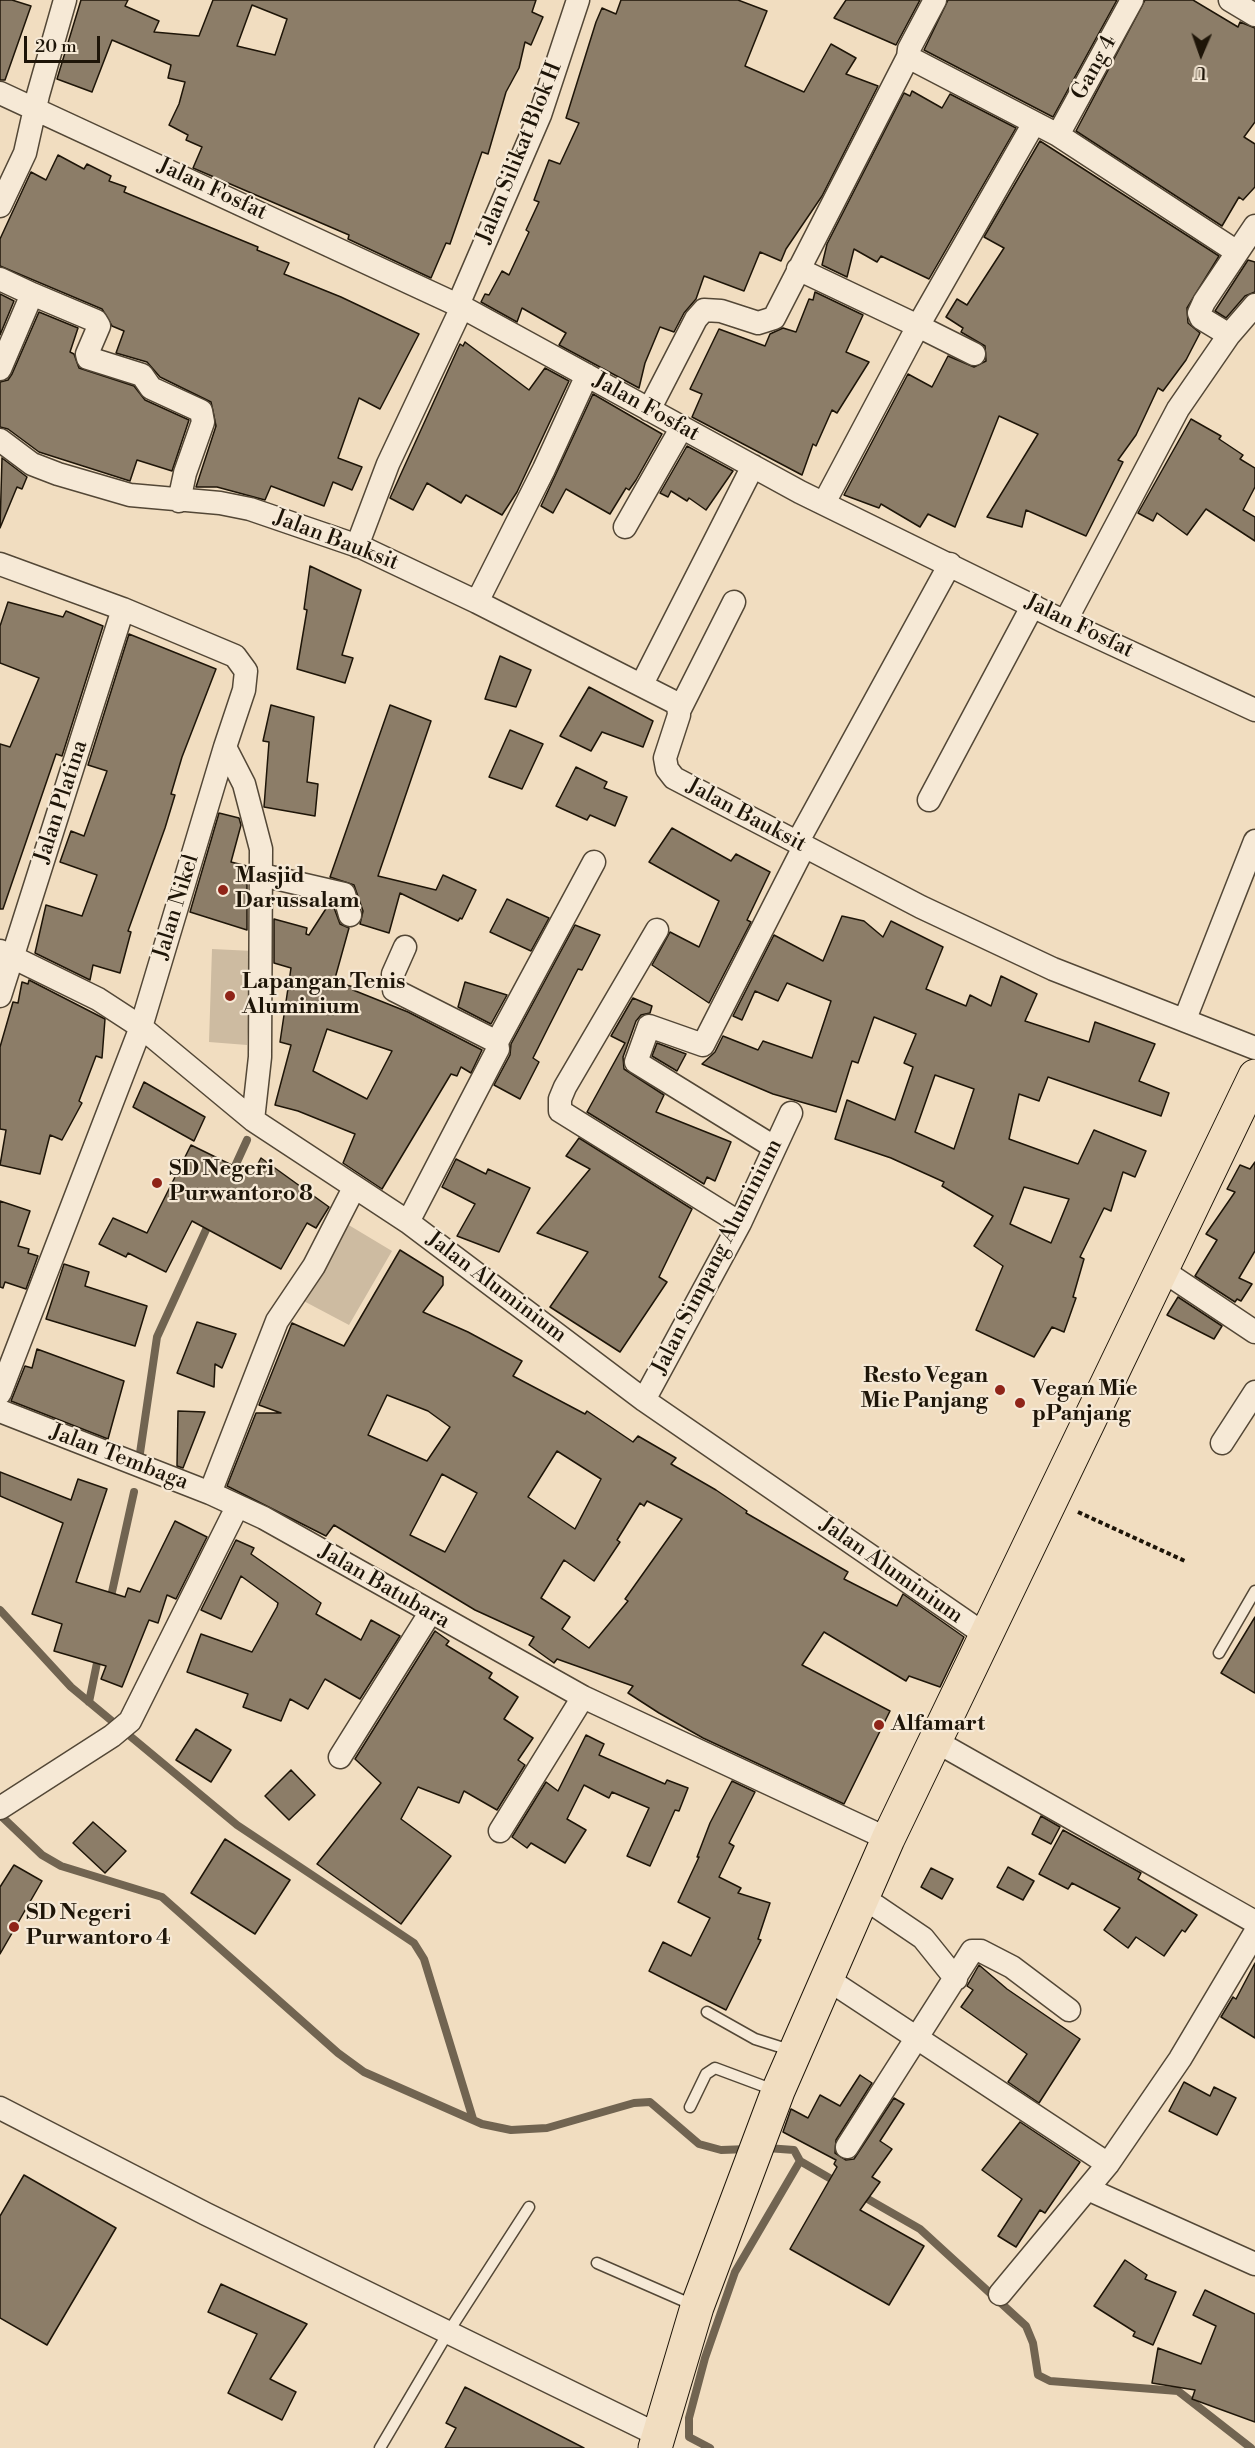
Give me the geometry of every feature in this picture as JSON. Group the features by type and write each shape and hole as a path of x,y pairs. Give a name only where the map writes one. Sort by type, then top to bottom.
{"highway":[{"path":"656,2441 697,2307 778,2091 829,1980 888,1839 937,1742 1050,1499 1255,1076"}],"street":[{"path":"0,206 25,153 65,0"},
{"name":"Jalan Silikat Blok H","path":"357,546 388,464 460,306 540,115 578,0"},
{"path":"650,410 699,314 709,309 758,323 770,321 777,312 909,57 909,49 936,0"},
{"name":"Gang 4","path":"1058,135 1132,0"},
{"path":"1230,0 1255,15"},
{"path":"909,57 1058,135 1237,252"},
{"name":"Jalan Fosfat","path":"0,93 460,306 824,503 1065,622 1255,710"},
{"path":"824,503 918,326 1034,123"},
{"path":"1229,335 1201,318 1199,313 1255,226"},
{"path":"798,269 974,354"},
{"path":"0,279 98,324 87,354 88,358 142,375 151,388 201,411 203,422 178,501"},
{"path":"0,369 32,294"},
{"path":"1065,622 1178,409 1229,335 1255,305"},
{"path":"477,602 544,469 586,375"},
{"path":"625,527 682,427"},
{"name":"Jalan Bauksit","path":"0,440 32,464 130,495 220,503 250,509 357,546 477,602 669,699 680,709 665,758 667,769 674,778 801,845 1053,969 1185,1018 1255,1048"},
{"path":"642,684 753,466"},
{"name":"Jalan Nikel","path":"0,564 123,609 235,656 246,671 244,690 141,1027 0,1393"},
{"path":"774,1147 636,1062 649,1026 703,1045 801,845 950,564"},
{"path":"680,709 734,602"},
{"path":"928,800 1033,605"},
{"name":"Jalan Platina","path":"0,996 7,953 123,609"},
{"path":"225,747 244,784 261,849 260,1057 253,1120"},
{"path":"1185,1018 1255,841"},
{"path":"408,1222 496,1054 497,1042 594,862"},
{"path":"262,875 344,894 350,915"},
{"path":"657,930 565,1088 560,1099 560,1111 740,1223"},
{"path":"405,947 393,974 394,990 497,1042"},
{"name":"Jalan Aluminium","path":"7,953 98,999 141,1027 253,1120 408,1222 644,1400 987,1636"},
{"name":"Jalan Simpang Aluminium","path":"644,1400 740,1223 791,1113"},
{"path":"210,1493 277,1321 314,1266 354,1188"},
{"path":"1162,1270 1255,1332"},
{"path":"1222,1443 1255,1392"},
{"name":"Jalan Tembaga","path":"0,1412 210,1493 237,1507"},
{"path":"5,1805 112,1736 130,1721 237,1507"},
{"name":"Jalan Batubara","path":"237,1507 264,1518 583,1697 888,1839"},
{"path":"340,1757 430,1613"},
{"path":"500,1832 583,1697"},
{"path":"937,1742 1255,1922"},
{"path":"864,1898 923,1938 956,1979"},
{"path":"999,2294 1090,2190 1180,2059 1255,1934"},
{"path":"847,2147 972,1951 981,1952 1012,1967 1069,2010"},
{"path":"829,1980 1108,2164"},
{"path":"4,2117 449,2331 656,2441"},
{"path":"1090,2190 1255,2264"}],"lane":[{"path":"1219,1653 1255,1591"},
{"path":"707,2012 755,2039 796,2052"},
{"path":"690,2107 706,2074 715,2068 778,2091"},
{"path":"380,2448 449,2331 529,2207"},
{"path":"597,2263 697,2307"}],"path":[{"path":"1050,1499 1185,1561"}],"shaded area":[{"name":"Lapangan Tenis Aluminium","path":"212,949 253,951 247,1045 209,1042"},
{"path":"347,1224 392,1251 349,1325 298,1298"}],"building":[{"path":"0,0 12,0 31,6 5,80 0,80"},
{"path":"81,0 128,0 125,6 159,21 154,32 199,36 213,0 536,0 532,12 543,17 531,45 525,42 519,68 506,92 488,154 482,152 450,244 446,243 431,278 348,239 349,235 193,168 202,147 186,140 188,135 169,125 179,104 185,82 168,78 171,65 112,40 92,92 57,79","holes":["252,5 287,19 275,55 237,46"]},
{"path":"621,0 738,0 767,11 745,66 804,92 831,44 856,58 846,74 878,86 822,196 786,249 781,261 760,252 744,291 704,276 696,299 684,313 674,332 660,327 645,363 639,388 559,345 566,333 522,308 517,322 481,302 485,294 489,295 502,271 509,275 529,232 526,230 539,202 534,200 549,160 560,164 579,123 566,118 596,22 602,8 616,14"},
{"path":"846,0 920,0 896,45 834,18"},
{"path":"948,0 1117,0 1053,117 924,50"},
{"path":"1145,0 1193,0 1238,27 1240,22 1255,28 1255,122 1244,137 1255,144 1255,187 1243,200 1239,197 1222,226 1076,131"},
{"path":"912,91 942,108 950,94 1016,128 929,279 881,256 877,262 854,249 847,277 822,265 827,244 904,93 910,96"},
{"path":"1040,141 1219,256 1187,308 1188,323 1200,333 1186,360 1163,391 1158,388 1136,435 1118,460 1123,462 1086,536 1026,510 1022,527 987,517 1038,434 999,416 955,527 928,514 920,527 881,504 879,508 844,495 908,374 932,387 948,356 974,367 986,361 985,346 961,332 963,328 946,317 957,299 967,305 1004,248 984,237"},
{"path":"58,155 84,169 87,164 111,176 109,181 126,187 124,192 258,247 257,250 289,263 284,274 341,297 419,334 380,409 359,398 338,458 362,467 352,490 333,482 324,506 271,486 265,500 217,487 196,487 216,426 211,402 160,377 147,362 116,353 124,331 112,326 102,309 0,266 0,239 31,172 46,180"},
{"path":"1248,260 1255,262 1255,292 1245,296 1226,318 1215,311"},
{"path":"815,292 863,315 846,352 869,362 837,413 832,410 816,446 813,444 802,475 692,417 702,394 690,389 719,329 765,346 770,334 783,328 796,332 809,299 813,300"},
{"path":"0,294 14,301 0,335"},
{"path":"39,312 78,328 70,352 74,354 79,368 134,386 145,400 189,420 172,471 137,460 130,481 39,452 8,429 0,427 0,382 8,380 12,374"},
{"path":"465,342 529,390 545,368 569,381 517,492 502,515 466,495 461,503 427,483 413,510 390,498 460,344 463,346"},
{"path":"593,394 662,434 636,480 629,490 626,488 610,514 566,489 553,513 541,506"},
{"path":"1191,419 1221,436 1219,439 1243,455 1240,459 1255,468 1255,487 1243,510 1255,517 1255,541 1206,509 1187,535 1157,513 1153,521 1138,513"},
{"path":"687,446 733,471 706,510 689,498 687,501 671,491 668,497 660,493"},
{"path":"2,458 27,477 22,489 17,487 0,528"},
{"path":"310,566 361,590 342,655 353,658 345,683 297,669 307,610 304,609"},
{"path":"8,602 63,617 66,611 103,626 62,756 56,754 3,909 0,909 0,744 10,747 39,678 0,663 0,626"},
{"path":"129,634 216,669 182,757 171,794 175,795 165,828 128,931 131,932 120,973 93,965 90,980 35,953 46,905 82,916 97,875 60,862 71,831 84,836 107,771 88,765"},
{"path":"500,656 531,670 516,707 485,699"},
{"path":"589,687 653,721 643,747 602,732 591,751 560,736"},
{"path":"271,705 314,717 307,782 318,784 315,816 264,807 269,742 263,741"},
{"path":"390,705 431,721 378,876 436,890 443,875 476,890 462,919 458,921 400,893 389,933 360,924 363,911 354,885 330,877"},
{"path":"510,730 543,744 522,789 489,777"},
{"path":"576,767 607,782 604,788 627,797 615,826 590,815 587,820 556,806"},
{"name":"Masjid Darussalam","path":"219,813 239,818 241,825 231,862 247,866 247,930 190,912"},
{"path":"672,828 731,861 736,854 770,872 747,920 751,922 709,1003 652,965 670,932 699,947 719,901 649,862"},
{"path":"507,899 549,918 531,951 490,932"},
{"path":"329,904 333,905 340,924 349,928 334,982 354,987 353,990 408,1012 482,1050 471,1073 461,1067 457,1076 451,1074 382,1189 343,1163 355,1134 298,1111 275,1105 291,1045 280,1042 291,968 274,963 274,919 307,928 306,934 309,935","holes":["327,1029 392,1051 367,1099 313,1071"]},
{"path":"842,916 864,921 883,937 891,921 943,947 926,989 966,1006 970,995 991,1006 1001,976 1037,994 1025,1021 1089,1042 1095,1022 1155,1044 1139,1081 1169,1093 1161,1116 1048,1077 1039,1101 1019,1094 1009,1139 1078,1164 1094,1130 1146,1151 1135,1177 1123,1172 1111,1211 1104,1208 1080,1257 1084,1259 1073,1297 1076,1298 1064,1332 1052,1327 1034,1357 976,1330 1003,1266 974,1246 993,1216 942,1186 944,1182 891,1158 835,1139 847,1100 895,1120 913,1067 904,1063 916,1034 874,1017 858,1063 852,1061 836,1112 773,1094 702,1064 715,1052 723,1036 758,1050 763,1041 812,1058 831,1001 787,983 778,1001 755,991 742,1020 733,1016 774,935 823,961","holes":["935,1075 974,1089 954,1149 915,1132","1024,1187 1069,1199 1051,1243 1010,1224"]},
{"path":"575,925 600,935 582,970 578,969 533,1058 539,1062 520,1099 494,1085 510,1055 511,1044"},
{"path":"29,980 105,1019 102,1058 96,1056 79,1101 82,1103 62,1140 50,1135 40,1174 0,1165 6,1130 0,1129 0,1047 13,1002 18,1003 22,982 28,984"},
{"path":"465,982 507,995 491,1024 458,1007"},
{"path":"633,998 652,1006 650,1013 641,1015 636,1021 623,1057 624,1069 664,1095 656,1112 731,1142 715,1181 707,1177 704,1184 587,1112 625,1043 611,1036"},
{"path":"657,1043 686,1054 677,1071 652,1056"},
{"path":"144,1082 205,1117 194,1141 133,1107"},
{"path":"579,1138 692,1209 659,1277 667,1282 620,1352 550,1307 588,1252 537,1233 590,1169 566,1156"},
{"path":"191,1145 252,1175 261,1158 329,1207 316,1228 307,1223 281,1269 192,1221 166,1272 128,1253 126,1257 99,1244 113,1218 147,1233"},
{"path":"456,1159 486,1174 488,1169 530,1188 499,1252 457,1236 475,1204 442,1187"},
{"path":"1255,1162 1255,1251 1239,1278 1252,1284 1241,1301 1237,1299 1235,1302 1195,1276 1217,1240 1206,1234 1235,1192 1227,1189 1240,1165 1250,1169"},
{"path":"0,1201 30,1211 18,1246 29,1249 28,1253 38,1256 26,1289 5,1282 3,1288 0,1287"},
{"path":"400,1250 443,1277 443,1285 423,1312 468,1332 522,1361 513,1376 585,1414 587,1411 633,1442 638,1436 676,1458 671,1464 716,1490 747,1511 746,1513 848,1572 844,1579 897,1606 903,1594 964,1637 940,1687 909,1676 906,1681 824,1632 802,1665 890,1711 844,1804 703,1738 628,1693 633,1686 557,1659 554,1663 529,1645 534,1637 475,1610 334,1525 326,1536 227,1486 256,1413 281,1413 259,1405 292,1323 344,1346","holes":["387,1395 428,1411 450,1427 427,1461 368,1435","557,1451 601,1479 575,1529 528,1497","442,1474 477,1493 445,1552 410,1535","647,1501 682,1519 625,1599 628,1601 589,1648 562,1629 570,1617 541,1598 564,1560 594,1581 620,1542 617,1540 640,1503 644,1506"]},
{"path":"64,1264 89,1272 85,1286 147,1306 135,1346 46,1319"},
{"path":"1178,1297 1222,1326 1214,1339 1167,1315"},
{"path":"197,1322 236,1334 222,1368 215,1364 214,1387 177,1373"},
{"path":"37,1349 124,1381 108,1439 11,1401 25,1366 32,1368"},
{"path":"178,1411 205,1412 183,1468 177,1466"},
{"path":"0,1472 71,1500 78,1479 107,1489 76,1582 125,1597 128,1588 140,1592 175,1521 207,1537 176,1599 167,1595 158,1623 149,1620 122,1687 101,1679 106,1666 54,1651 62,1624 32,1614 63,1523 0,1496"},
{"path":"236,1540 254,1548 251,1554 321,1603 316,1614 361,1640 371,1620 400,1636 360,1699 325,1679 308,1709 290,1699 281,1721 243,1707 248,1694 187,1672 201,1634 252,1652 277,1607 278,1603 241,1576 221,1619 201,1610"},
{"path":"1255,1617 1255,1693 1221,1673"},
{"path":"435,1631 449,1641 446,1645 492,1673 489,1678 518,1697 504,1719 533,1738 518,1760 525,1765 497,1810 464,1791 459,1803 418,1787 401,1819 451,1856 401,1924 317,1864 381,1783 355,1759"},
{"path":"196,1729 231,1750 211,1782 176,1760"},
{"path":"586,1735 604,1744 599,1755 665,1784 667,1780 688,1788 679,1811 675,1810 650,1866 627,1856 649,1808 612,1792 609,1798 584,1785 567,1819 586,1830 565,1863 531,1843 527,1848 512,1837 546,1782 558,1791"},
{"path":"291,1770 315,1795 289,1820 265,1796"},
{"path":"732,1781 755,1792 729,1843 734,1846 719,1877 741,1888 738,1893 770,1903 758,1939 761,1940 726,2010 649,1971 663,1942 691,1956 710,1918 678,1902 699,1857 697,1857 710,1823"},
{"path":"1041,1816 1060,1827 1051,1844 1032,1834"},
{"path":"93,1822 126,1851 105,1873 73,1843"},
{"path":"1063,1830 1141,1873 1138,1879 1197,1915 1185,1932 1182,1930 1164,1956 1136,1937 1128,1948 1104,1930 1120,1908 1072,1883 1068,1889 1039,1874"},
{"path":"225,1839 290,1880 255,1934 191,1893"},
{"path":"14,1865 42,1881 0,1954 0,1887"},
{"path":"1008,1867 1034,1881 1023,1900 997,1887"},
{"path":"931,1868 953,1879 942,1899 921,1887"},
{"path":"1255,1963 1255,2038 1221,2017 1233,1997 1236,1999"},
{"path":"979,1965 1007,1989 1080,2039 1039,2103 1008,2082 1027,2054 961,2007 973,1990 967,1986"},
{"path":"860,2075 872,2083 836,2140 835,2153 846,2160 854,2159 894,2098 904,2104 880,2141 892,2149 872,2177 880,2182 860,2210 924,2246 889,2305 790,2249 837,2167 834,2164 836,2160 783,2132 791,2109 808,2118 820,2095 840,2106"},
{"path":"1184,2082 1210,2096 1214,2087 1236,2098 1217,2135 1169,2111"},
{"path":"1020,2122 1080,2162 1045,2213 1040,2210 1016,2247 998,2236 1022,2199 982,2170"},
{"path":"24,2175 116,2228 47,2345 0,2318 0,2216"},
{"path":"1125,2260 1147,2275 1145,2279 1176,2292 1153,2345 1133,2336 1135,2332 1094,2306"},
{"path":"221,2284 307,2324 270,2379 296,2392 282,2420 228,2393 257,2334 208,2312"},
{"path":"1205,2290 1255,2314 1255,2422 1192,2399 1195,2390 1152,2383 1158,2348 1201,2364 1216,2326 1193,2315"},
{"path":"465,2387 584,2448 445,2448 456,2428 446,2423"}],"waterway":[{"path":"231,1175 247,1140"},
{"path":"140,1453 157,1337 210,1221"},
{"path":"110,1601 134,1492"},
{"path":"0,1610 71,1687 237,1825 414,1943 424,1959 473,2119"},
{"path":"89,1702 99,1653"},
{"path":"0,1815 42,1855 61,1866 162,1897 338,2053 364,2072 482,2124 511,2130 547,2128 634,2103 650,2102 699,2144 721,2150 749,2149"},
{"path":"767,2148 794,2150 800,2161 838,2183"},
{"path":"710,2448 689,2437 689,2418 705,2358 735,2272 800,2161"},
{"path":"859,2194 920,2229 1026,2326 1033,2343 1038,2375 1050,2381 1178,2391 1251,2448"}],"place":[{"name":"Masjid Darussalam","path":"223,890"},
{"name":"Lapangan Tenis Aluminium","path":"230,996"},
{"name":"SD Negeri Purwantoro 8","path":"157,1183"},
{"name":"Resto Vegan Mie Panjang","path":"1000,1390"},
{"name":"Vegan Mie pPanjang","path":"1020,1403"},
{"name":"Alfamart","path":"879,1725"},
{"name":"SD Negeri Purwantoro 4","path":"14,1927"}]}
